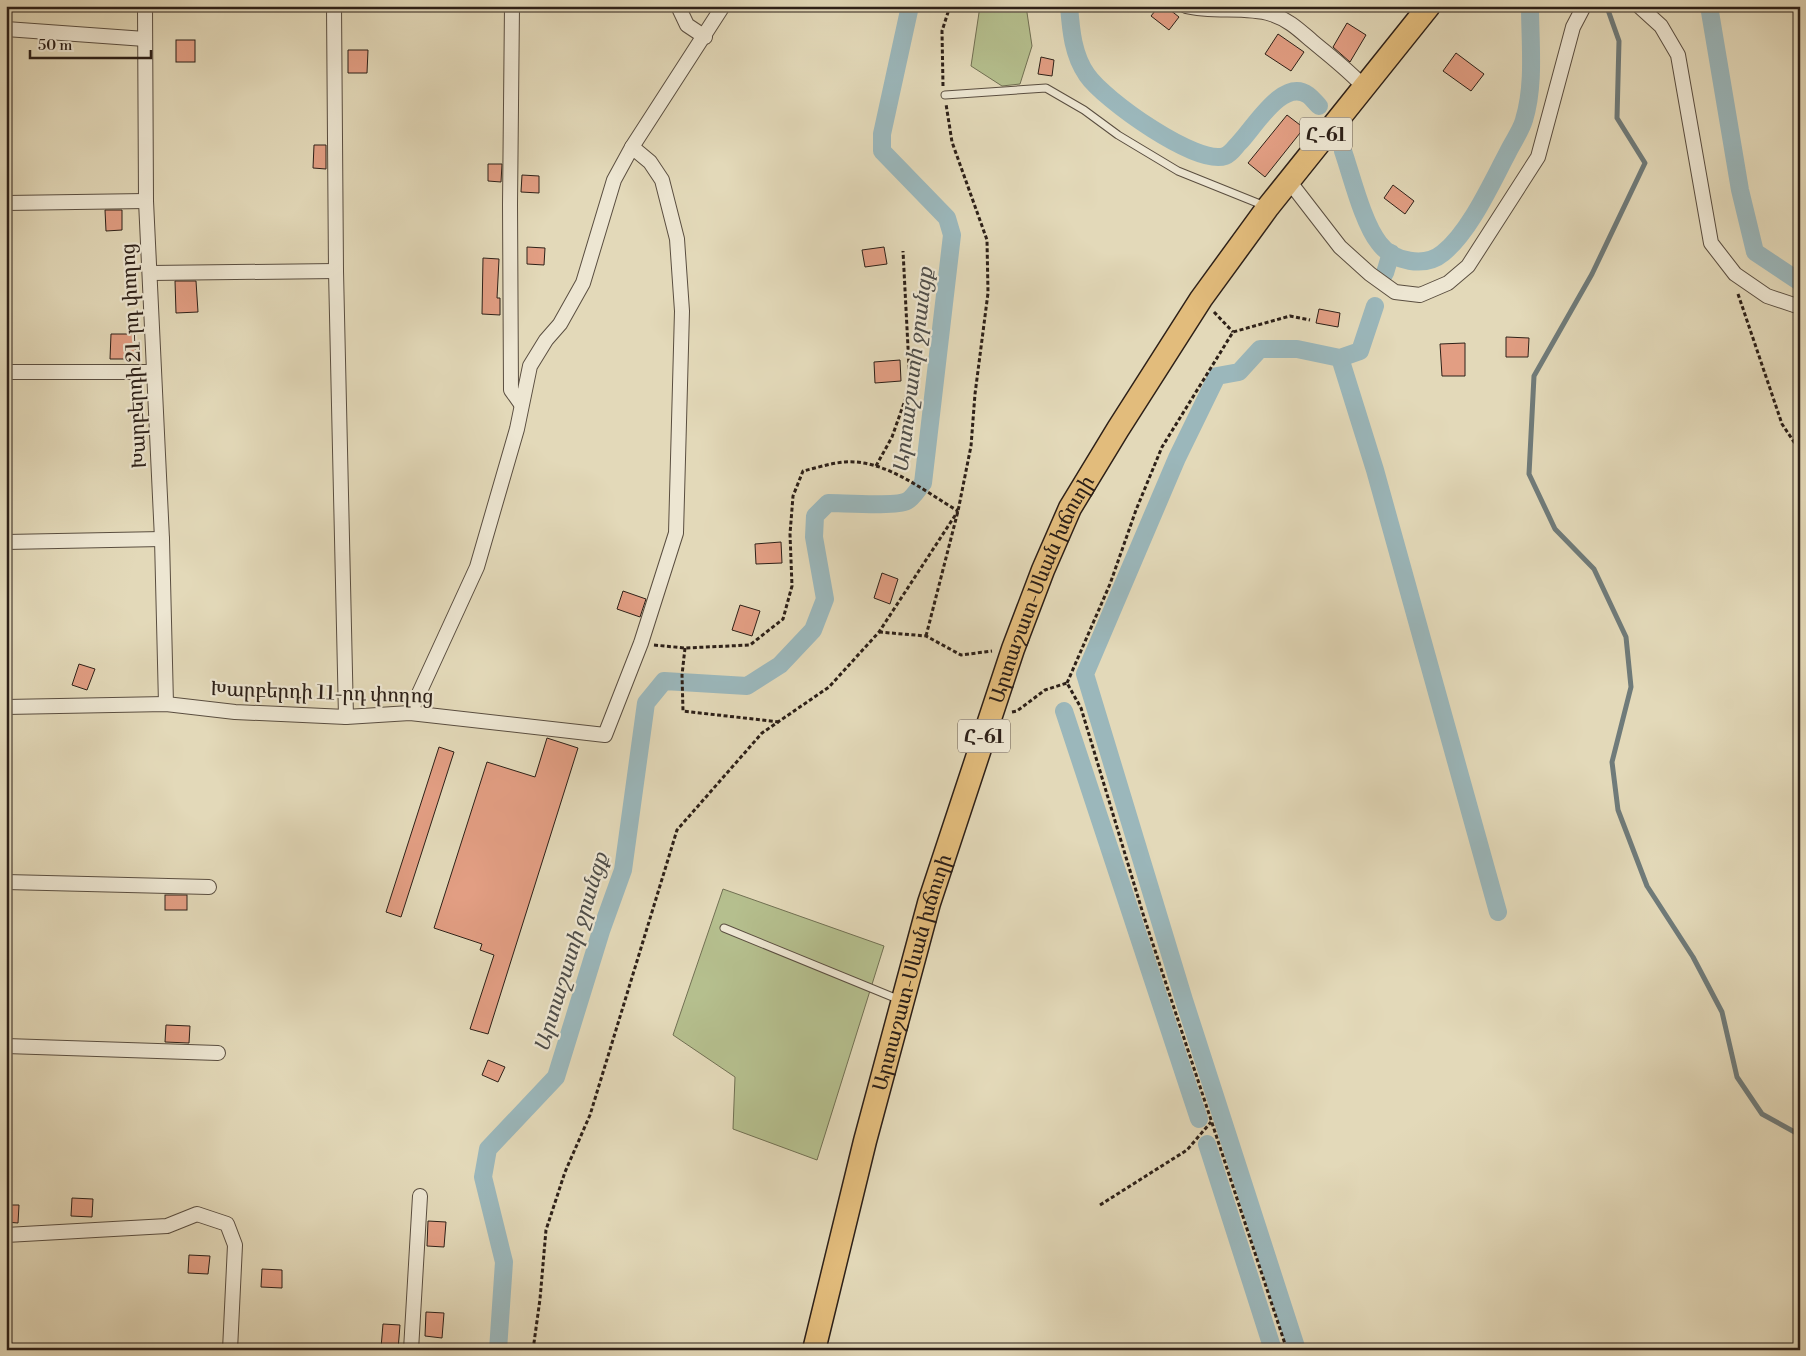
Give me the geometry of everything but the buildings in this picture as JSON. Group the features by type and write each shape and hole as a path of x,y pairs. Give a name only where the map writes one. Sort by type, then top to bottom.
{"main road":[{"name":"Արտաշատ-Սևան խճուղի","path":"814,1350 865,1141 929,903 1013,648 1043,570 1070,508 1201,299 1268,207 1429,6"}],"street":[{"name":"Խարբերդի 21-րդ փողոց","path":"145,6 146,201 162,539 166,704"},
{"path":"334,6 336,271 346,717"},
{"path":"512,6 510,204 512,390 521,404"},
{"path":"678,6 687,25 705,37"},
{"path":"410,713 476,567 517,429 530,366 546,340 560,324 583,283 614,180 632,147 705,37 723,6"},
{"path":"1186,6 1202,10 1237,9 1270,14 1298,26 1311,41 1344,66 1364,87"},
{"path":"1289,181 1340,247 1370,274 1395,292 1420,295 1448,283 1468,266 1538,156 1573,27 1584,6"},
{"path":"1640,6 1662,26 1678,55 1712,243 1735,274 1767,296 1800,307"},
{"path":"6,29 145,39"},
{"path":"632,147 650,162 662,180 677,239 682,311 676,533 641,643"},
{"path":"6,203 146,201"},
{"path":"150,273 336,271"},
{"path":"6,372 153,372"},
{"path":"6,542 162,539"},
{"name":"Խարբերդի 11-րդ փողոց","path":"6,707 166,704 235,712 346,717 410,713 605,735 641,643"},
{"path":"6,882 209,887"},
{"path":"6,1046 218,1054"},
{"path":"411,1350 420,1196"},
{"path":"6,1234 167,1226 197,1214 227,1224 235,1245 230,1350"}],"lane":[{"path":"945,94 1046,88 1178,171 1268,207"},
{"path":"724,928 902,1001"}],"path":[{"path":"926,636 958,511 971,446 975,394 988,293 987,240 952,142 942,75 942,31 950,6"},
{"path":"876,466 892,437 910,386 903,251"},
{"path":"1735,274 1738,296 1782,424 1800,452"},
{"path":"1201,299 1233,332"},
{"path":"990,718 1017,710 1045,690 1067,683 1110,584 1136,510 1162,447 1233,332 1290,316 1310,320"},
{"path":"641,643 685,648 750,645 783,619 792,586 790,534 793,496 803,471 845,462 876,466 917,486 958,511"},
{"path":"533,1350 546,1230 565,1172 590,1115 677,830 762,733 829,687 878,632 958,511"},
{"path":"878,632 926,636 961,655 1013,648"},
{"path":"685,648 682,675 683,711 780,722"},
{"path":"1067,683 1081,708 1144,917 1287,1350"},
{"path":"1100,1205 1187,1150 1212,1121"}],"green space":[{"path":"980,6 1026,6 1032,46 1020,84 1002,86 971,66"},
{"path":"723,889 884,946 817,1160 733,1129 735,1077 673,1035"}],"waterway":[{"name":"Արտաշատի ջրանցք","path":"498,1350 504,1262 483,1177 488,1149 556,1077 601,931 623,870 646,703 664,681 747,686 780,665 813,630 825,599 814,537 815,516 828,503 901,503 913,496 923,483 952,235 947,218 882,151 882,134 910,6"},
{"name":"Արտաշատի ջրանցք","path":"1069,6 1076,51 1087,75 1112,100 1152,129 1194,151 1212,156 1227,155 1261,116 1279,98 1289,93 1298,91 1308,95 1319,106"},
{"name":"Արտաշատի ջրանցք","path":"1343,151 1358,199 1368,224 1379,243 1392,255 1410,261 1436,258 1443,253 1453,244 1471,220 1523,124 1531,78 1530,6"},
{"name":"Արտաշատի ջրանցք","path":"1709,6 1740,190 1755,252 1800,282"},
{"path":"1608,10 1619,41 1617,118 1645,163 1592,274 1534,376 1529,474 1555,529 1594,569 1626,637 1631,687 1612,762 1618,810 1647,886 1693,957 1722,1012 1737,1077 1762,1114 1800,1135"},
{"path":"1385,273 1391,253"},
{"path":"1297,1350 1184,1000 1085,674 1177,458 1217,376 1239,372 1260,349 1297,349 1340,358 1360,351 1375,306"},
{"path":"1340,358 1375,470 1498,912"},
{"path":"1064,711 1199,1119"},
{"path":"1207,1144 1273,1350"}]}
